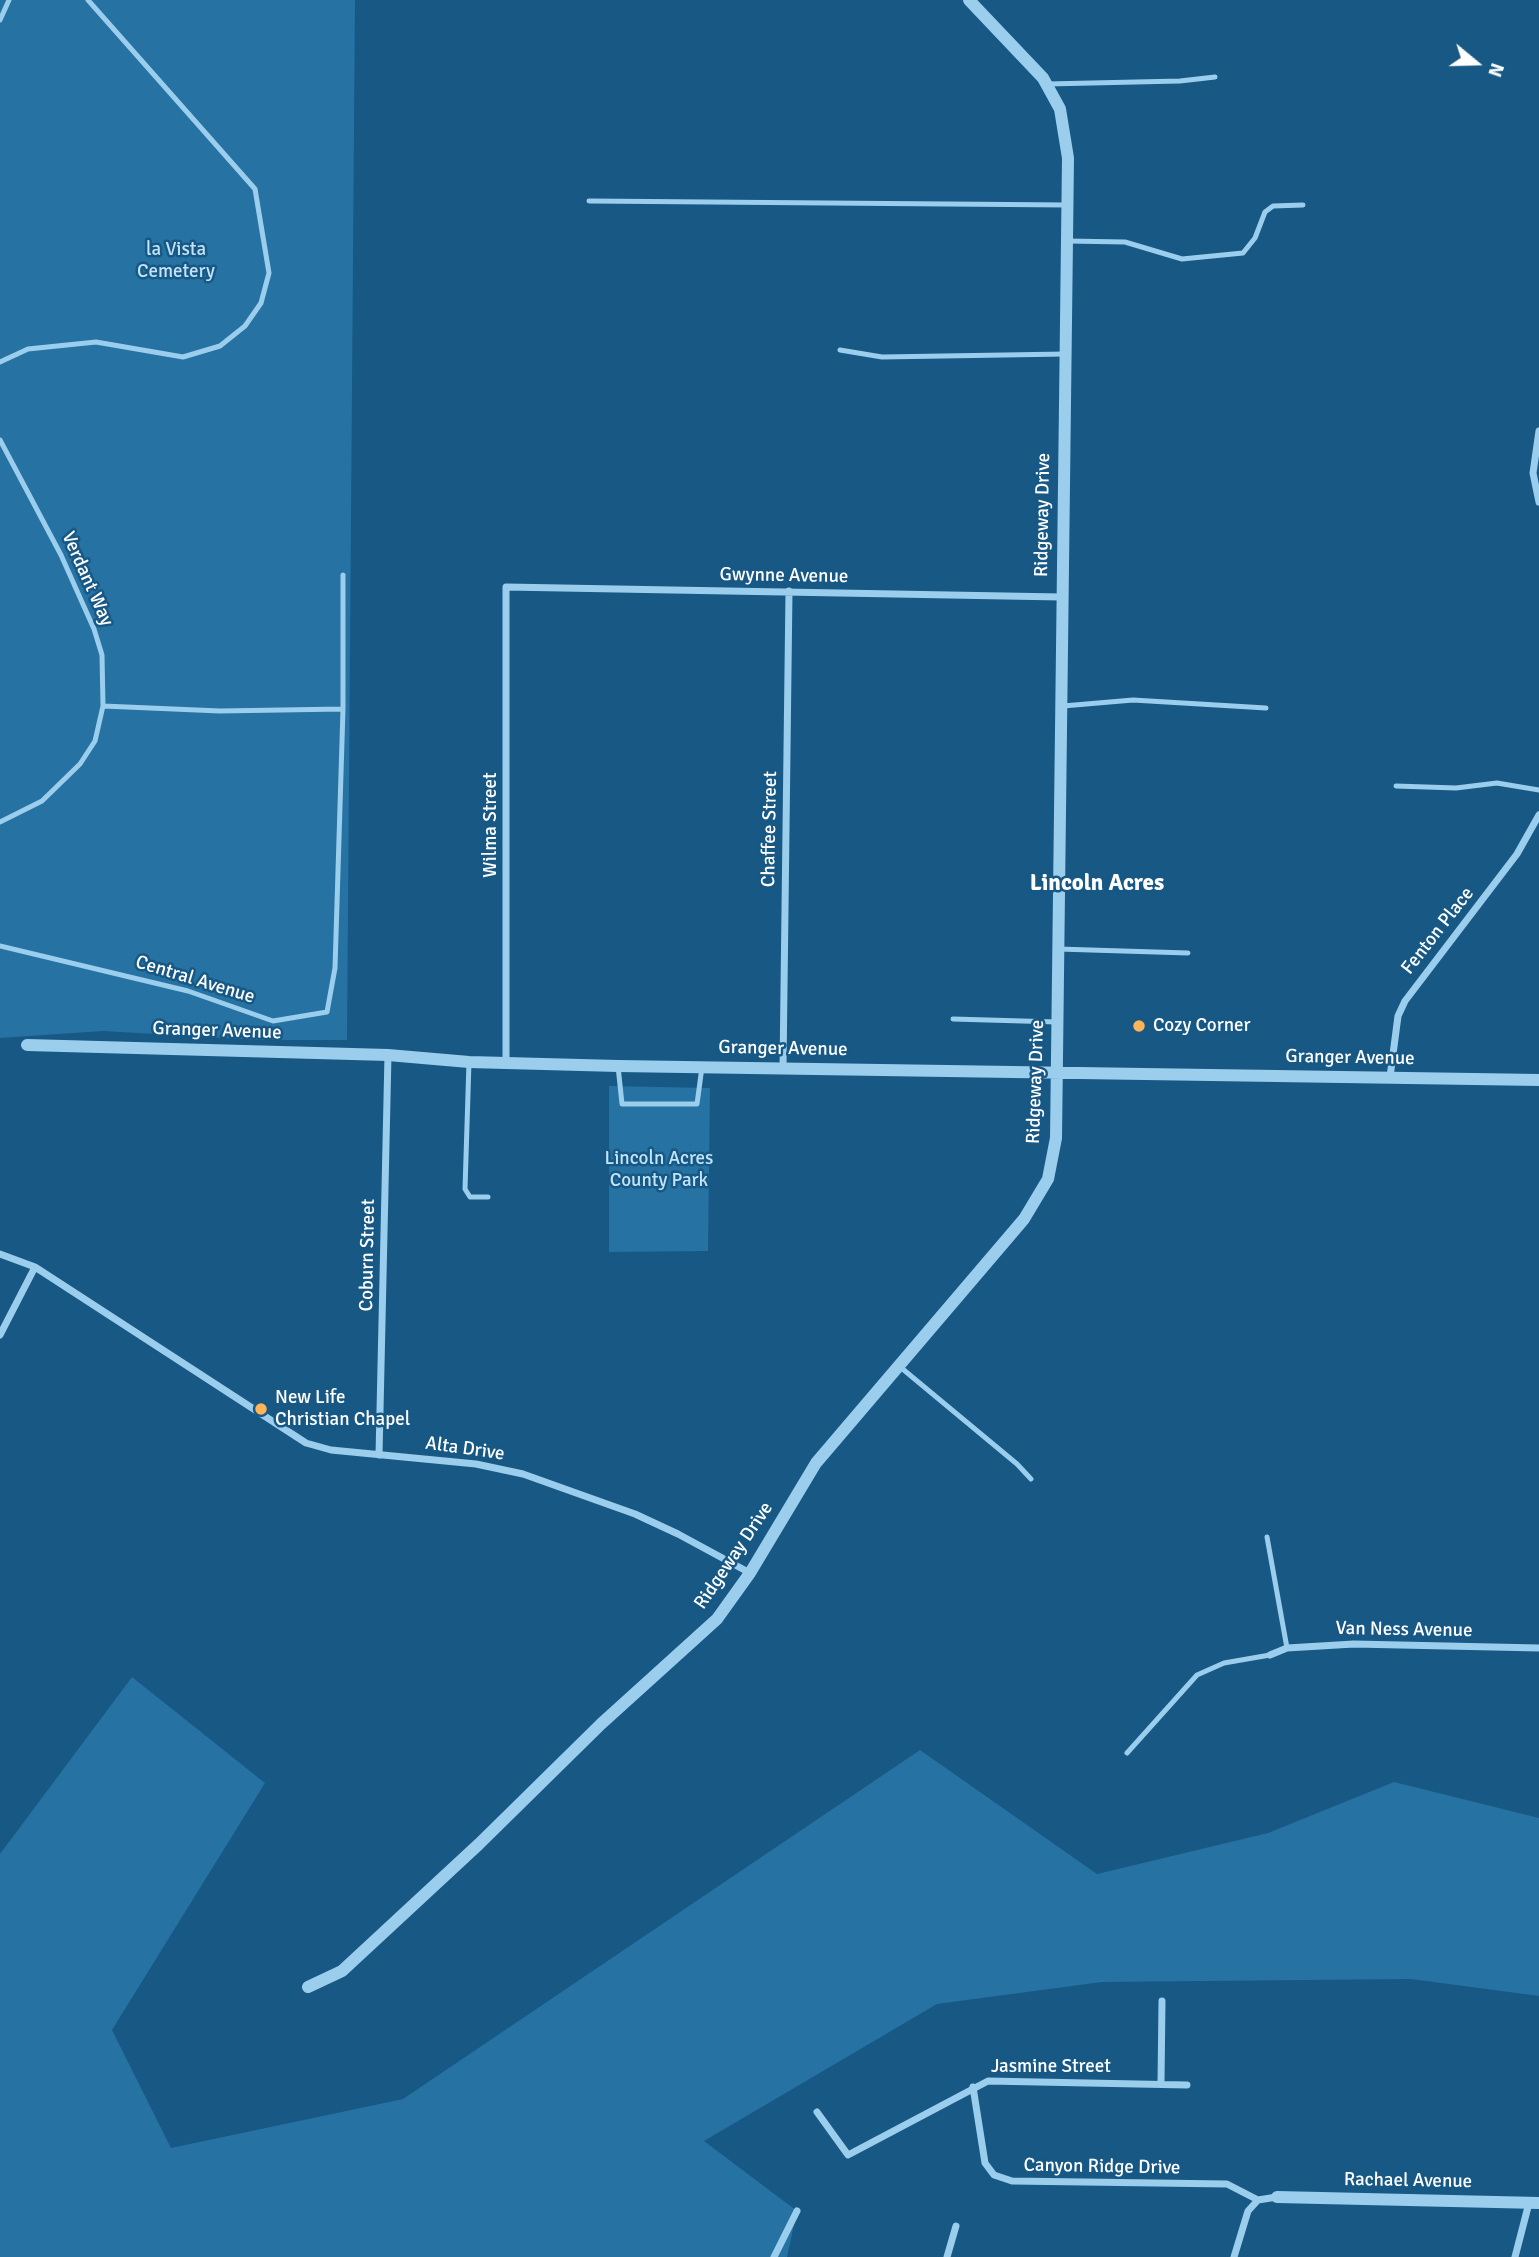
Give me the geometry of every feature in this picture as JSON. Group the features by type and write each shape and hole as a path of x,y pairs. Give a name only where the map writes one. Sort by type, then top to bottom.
{"street":[{"name":"Ridgeway Drive","path":"308,1987 342,1971 479,1844 601,1724 717,1619 750,1573 816,1463 1024,1219 1048,1179 1056,1138 1068,158 1060,109 1047,84 969,0"},
{"path":"1539,431 1533,473 1539,502"},
{"name":"Gwynne Avenue","path":"506,587 1061,597"},
{"name":"Wilma Street","path":"506,587 506,1063"},
{"name":"Chaffee Street","path":"783,1068 789,592"},
{"name":"Fenton Place","path":"1390,1077 1398,1016 1405,1001 1517,854 1539,815"},
{"name":"Granger Avenue","path":"27,1045 388,1055 469,1062 618,1066 1539,1080"},
{"name":"Coburn Street","path":"379,1455 388,1055"},
{"name":"Alta Drive","path":"0,1254 35,1267 306,1443 379,1455 476,1464 523,1474 635,1514 750,1573"},
{"path":"0,1335 35,1267"},
{"name":"Van Ness Avenue","path":"1270,1655 1287,1648 1354,1644 1539,1648"},
{"path":"1161,2083 1162,2001"},
{"name":"Jasmine Street","path":"817,2112 848,2155 988,2081 1187,2085"},
{"name":"Canyon Ridge Drive","path":"973,2087 985,2163 994,2175 1012,2181 1227,2185 1258,2200"},
{"path":"1234,2257 1248,2211 1258,2200 1277,2197"},
{"name":"Rachael Avenue","path":"1277,2197 1534,2203"},
{"path":"1515,2257 1534,2203"},
{"path":"774,2257 796,2211"},
{"path":"947,2257 956,2226"}],"lane":[{"path":"0,20 9,0"},
{"path":"0,362 29,349 96,342 183,357 220,346 245,326 261,303 269,273 255,188 88,0"},
{"path":"1047,84 1180,81 1215,77"},
{"path":"589,201 1067,205"},
{"path":"1067,241 1125,242 1182,259 1243,253 1255,238 1265,212 1273,206 1303,205"},
{"path":"840,350 882,357 1065,354"},
{"name":"Verdant Way","path":"0,440 61,555 94,629 102,655 103,706 95,741 80,764 42,801 0,822"},
{"path":"103,706 220,711 344,709 343,575"},
{"path":"1060,706 1133,700 1266,708"},
{"name":"Central Avenue","path":"0,946 55,957 188,991 274,1021 327,1012 335,968 344,709"},
{"path":"1396,786 1456,788 1497,783 1539,790"},
{"path":"1058,949 1188,953"},
{"path":"953,1019 1057,1022"},
{"path":"469,1062 465,1189 471,1196 488,1197"},
{"path":"618,1066 622,1104 697,1104 702,1067"},
{"path":"899,1366 1017,1464 1031,1479"},
{"path":"1266,1537 1287,1648"},
{"path":"1127,1753 1197,1675 1224,1663 1270,1655"}],"green space":[{"name":"la Vista Cemetery","path":"0,0 355,0 347,1040 258,1040 103,1031 0,1038"},
{"name":"Lincoln Acres County Park","path":"609,1086 710,1088 708,1251 609,1252"},
{"path":"132,1677 265,1783 112,2030 171,2148 403,2099 920,1750 1097,1874 1268,1833 1394,1782 1539,1818 1539,1996 1411,1979 1102,1982 937,2004 704,2141 797,2211 787,2257 0,2257 0,1854"}],"place":[{"name":"Cozy Corner","path":"1139,1026"},
{"name":"New Life Christian Chapel","path":"261,1409"}],"district":[{"name":"Lincoln Acres","path":"1097,884"}]}
